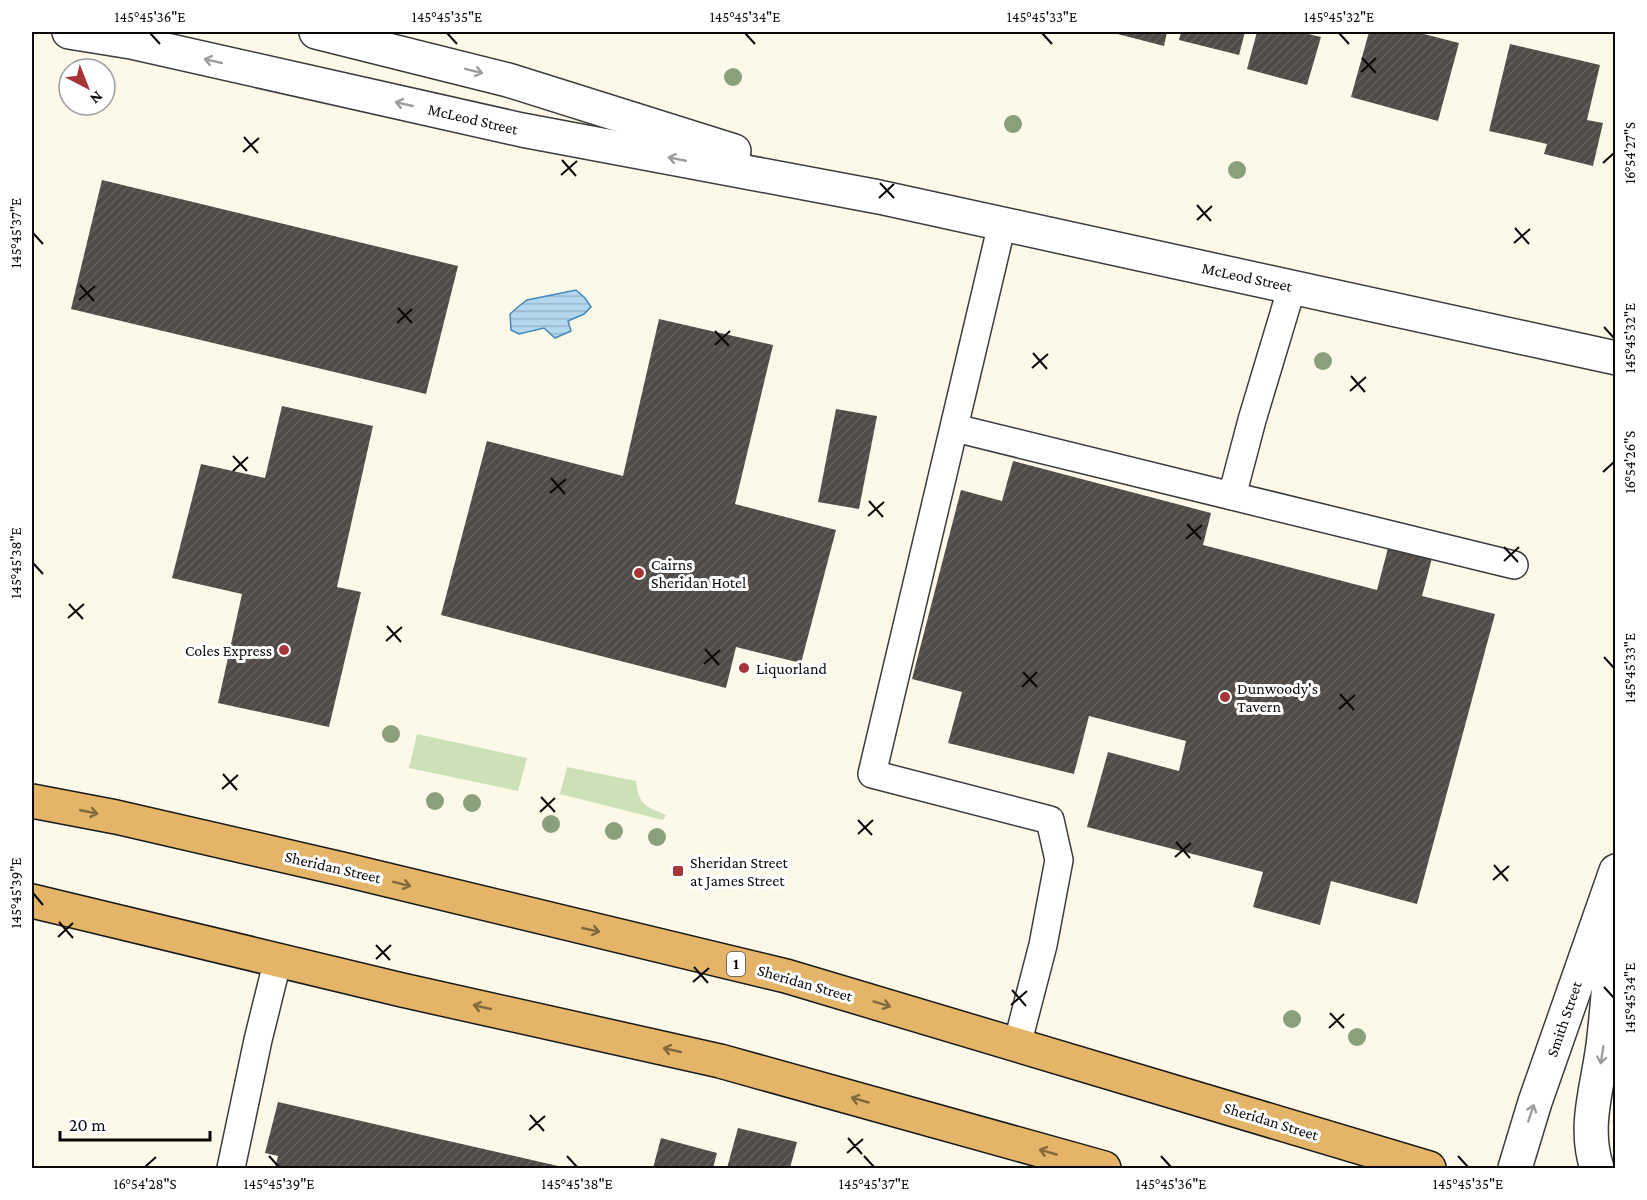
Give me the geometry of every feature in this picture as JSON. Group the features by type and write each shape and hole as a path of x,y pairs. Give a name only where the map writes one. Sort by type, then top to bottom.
{"highway":[{"name":"Sheridan Street","path":"32,801 128,819 786,976 1429,1168"},
{"path":"32,901 402,990 720,1060 1104,1168"}],"street":[{"name":"McLeod Street","path":"69,32 131,42 522,130 879,197 1616,358"},
{"name":"McLeod Street","path":"316,32 508,80 879,197"},
{"name":"Smith Street","path":"1515,1168 1535,1102 1616,871"},
{"name":"Smith Street","path":"1597,1168 1590,1131 1592,1106 1604,1040 1616,892"}],"lane":[{"path":"1002,224 872,774 1050,820 1059,860 1043,945 1017,1045"},
{"path":"1232,496 1292,287"},
{"path":"955,428 1515,565"},
{"path":"231,1168 278,959"}],"green space":[{"path":"417,734 527,758 518,791 409,768"},
{"path":"567,767 636,781 641,800 654,810 666,815 663,820 560,794"}],"water":[{"path":"576,290 591,307 584,314 568,321 571,331 555,338 544,328 519,334 511,330 510,314 527,300"}],"building":[{"path":"1110,32 1167,32 1164,46"},
{"path":"1181,32 1245,32 1239,55 1179,40"},
{"path":"1257,32 1300,32 1321,37 1307,85 1247,69"},
{"path":"1369,32 1416,32 1459,43 1438,121 1351,97"},
{"path":"1510,44 1600,65 1587,120 1603,123 1593,166 1544,154 1547,144 1489,131"},
{"path":"102,180 458,266 426,394 71,309"},
{"name":"Cairns Sheridan Hotel","path":"659,319 773,345 735,504 836,530 801,663 736,647 726,688 441,615 487,441 623,476"},
{"path":"282,406 373,426 337,587 361,592 329,727 218,703 242,594 172,578 201,464 265,478"},
{"path":"836,409 877,416 859,509 818,502"},
{"path":"1013,461 1211,513 1203,545 1377,590 1388,548 1432,558 1422,596 1495,614 1417,904 1331,881 1320,925 1253,907 1263,872 1087,827 1108,752 1179,771 1186,741 1089,716 1074,774 948,743 962,692 912,679 961,490 1002,501"},
{"path":"278,1102 558,1166 558,1168 275,1168 278,1156 265,1153"},
{"path":"738,1128 797,1142 790,1168 727,1168"},
{"path":"661,1138 717,1153 713,1168 653,1168"}],"place":[{"name":"Cairns Sheridan Hotel","path":"639,573"},
{"name":"Coles Express","path":"284,650"},
{"name":"Liquorland","path":"744,668"},
{"name":"Dunwoody's Tavern","path":"1225,697"},
{"name":"Sheridan Street at James Street","path":"678,871"}]}
